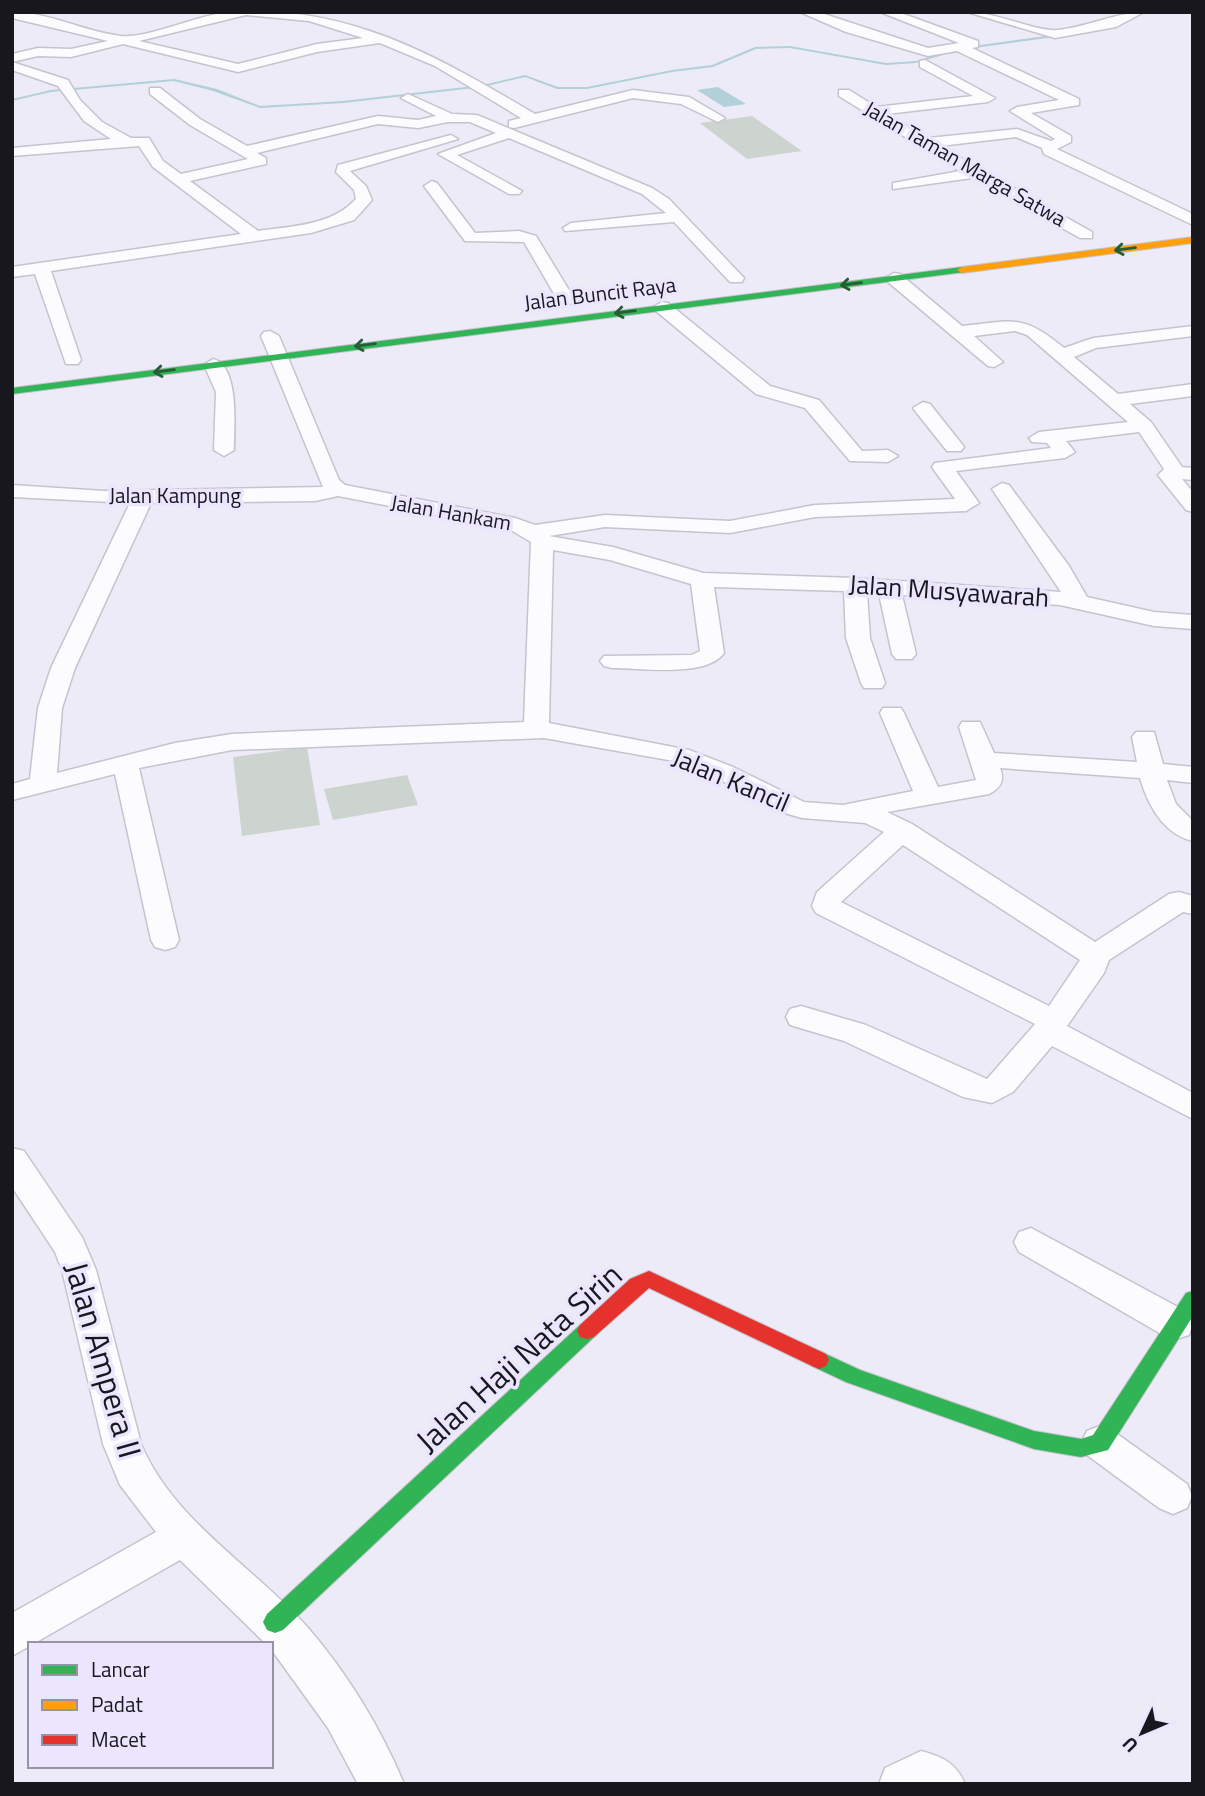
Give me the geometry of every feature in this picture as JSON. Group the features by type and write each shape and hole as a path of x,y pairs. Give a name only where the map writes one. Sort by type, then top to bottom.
{"main road":[{"path":"1166,224 1193,220"},
{"path":"1058,238 1092,234"},
{"name":"Jalan Buncit Raya","path":"12,391 1193,240"},
{"name":"Jalan Buncit Raya","path":"710,282 756,275"},
{"name":"Jalan Haji Nata Sirin","path":"275,1622 555,1360 637,1285 649,1279 853,1376 956,1410 1034,1440 1081,1448 1100,1443"},
{"path":"1100,1443 1184,1311"}],"street":[{"path":"12,58 38,52 71,53 245,12 307,17 384,40 440,63 533,119"},
{"path":"806,12 857,32 928,52 964,49 974,43 886,12"},
{"path":"973,12 1051,33 1112,24 1139,12"},
{"path":"1028,12 1080,30"},
{"path":"12,14 238,68"},
{"path":"223,75 238,68 317,48 384,40"},
{"path":"925,144 1017,133 1051,146 1066,139 1017,110 1074,102 964,49"},
{"path":"873,111 989,98 925,65"},
{"path":"12,66 58,80 72,103 92,121 126,141"},
{"path":"155,91 195,122 261,161 179,179"},
{"name":"Jalan Taman Marga Satwa","path":"844,93 974,173 1092,234"},
{"path":"514,191 445,154 533,119 633,94 684,100 718,118"},
{"path":"408,98 447,117 472,118 647,191 678,217 736,278"},
{"path":"932,105 966,123"},
{"path":"246,151 378,120 396,119 409,126 432,123 447,117"},
{"path":"12,272 257,238 329,224 358,210 365,200 361,189 343,172 343,168 452,139"},
{"path":"12,152 126,141 146,142 148,151 158,164 257,238"},
{"path":"1051,146 1049,151 1193,220"},
{"path":"898,186 974,173"},
{"path":"432,186 471,238 519,236 530,239 566,300"},
{"path":"571,228 678,217"},
{"path":"43,268 72,360"},
{"path":"894,278 993,362"},
{"path":"662,307 762,390 812,404 857,457 888,456"},
{"path":"958,332 1025,327 1117,400 1185,473"},
{"path":"1063,355 1093,344 1193,331"},
{"path":"270,335 281,356 330,483 338,491"},
{"path":"213,365 225,392 224,450"},
{"path":"1117,400 1193,390"},
{"path":"923,408 954,447"},
{"path":"931,450 1144,426"},
{"path":"538,537 605,521 730,527 815,511 966,505 969,503 942,467 1065,452 1052,436"},
{"path":"1185,473 1168,475 1193,506"},
{"path":"1002,489 1061,571 1078,601"},
{"name":"Jalan Kampung","path":"12,491 144,497 315,495 338,491"},
{"name":"Jalan Hankam","path":"338,491 515,524 538,537 537,730"},
{"path":"43,784 50,708 80,629 144,497"},
{"name":"Jalan Musyawarah","path":"538,537 613,554 702,580 855,585 1078,601 1143,617 1193,622"},
{"path":"612,661 692,662 705,659 712,653 702,580"},
{"path":"855,585 858,638 873,683"},
{"path":"889,587 904,654"},
{"path":"892,713 928,795"},
{"path":"844,812 928,795 980,788 988,784 990,776 971,727"},
{"name":"Jalan Kancil","path":"12,792 125,763 232,742 537,730 680,755 724,772 783,804 819,813 869,815 903,830 1095,956"},
{"path":"1145,737 1151,772 1166,814 1193,834"},
{"path":"985,760 1068,763 1193,775"},
{"path":"125,763 165,940"},
{"path":"903,830 827,898 826,906 1050,1024 1057,1035 1193,1107"},
{"path":"801,1017 855,1033 984,1091 1000,1088 1094,966 1095,956 1179,901 1193,905"},
{"name":"Jalan Ampera II","path":"12,1160 70,1247 79,1270 122,1444 134,1472 184,1537 275,1622 309,1663 343,1713 382,1784"},
{"path":"1031,1242 1184,1311"},
{"path":"1100,1443 1173,1496"},
{"path":"12,1636 184,1537"},
{"path":"901,1784 921,1773 943,1784"}],"shaded area":[{"path":"752,116 802,151 747,159 700,123"},
{"path":"307,747 320,825 242,836 233,757"},
{"path":"407,775 418,805 333,820 324,789"}],"water":[{"path":"718,87 746,104 724,107 697,90"}],"waterway":[{"path":"12,100 51,91 174,80 215,90 260,107 343,102 483,86 525,76 557,88 587,88 672,71 713,66 755,48 790,47 886,64 916,62 959,49 1060,35"}],"traffic: fast":[{"path":"12,391 962,270"},
{"path":"819,1360 853,1376 1034,1440 1081,1448 1100,1443 1193,1299"},
{"path":"275,1622 587,1331"}],"traffic: slow":[{"path":"962,270 1193,240"}],"traffic: jam":[{"path":"587,1331 637,1285 649,1279 819,1360"}]}
